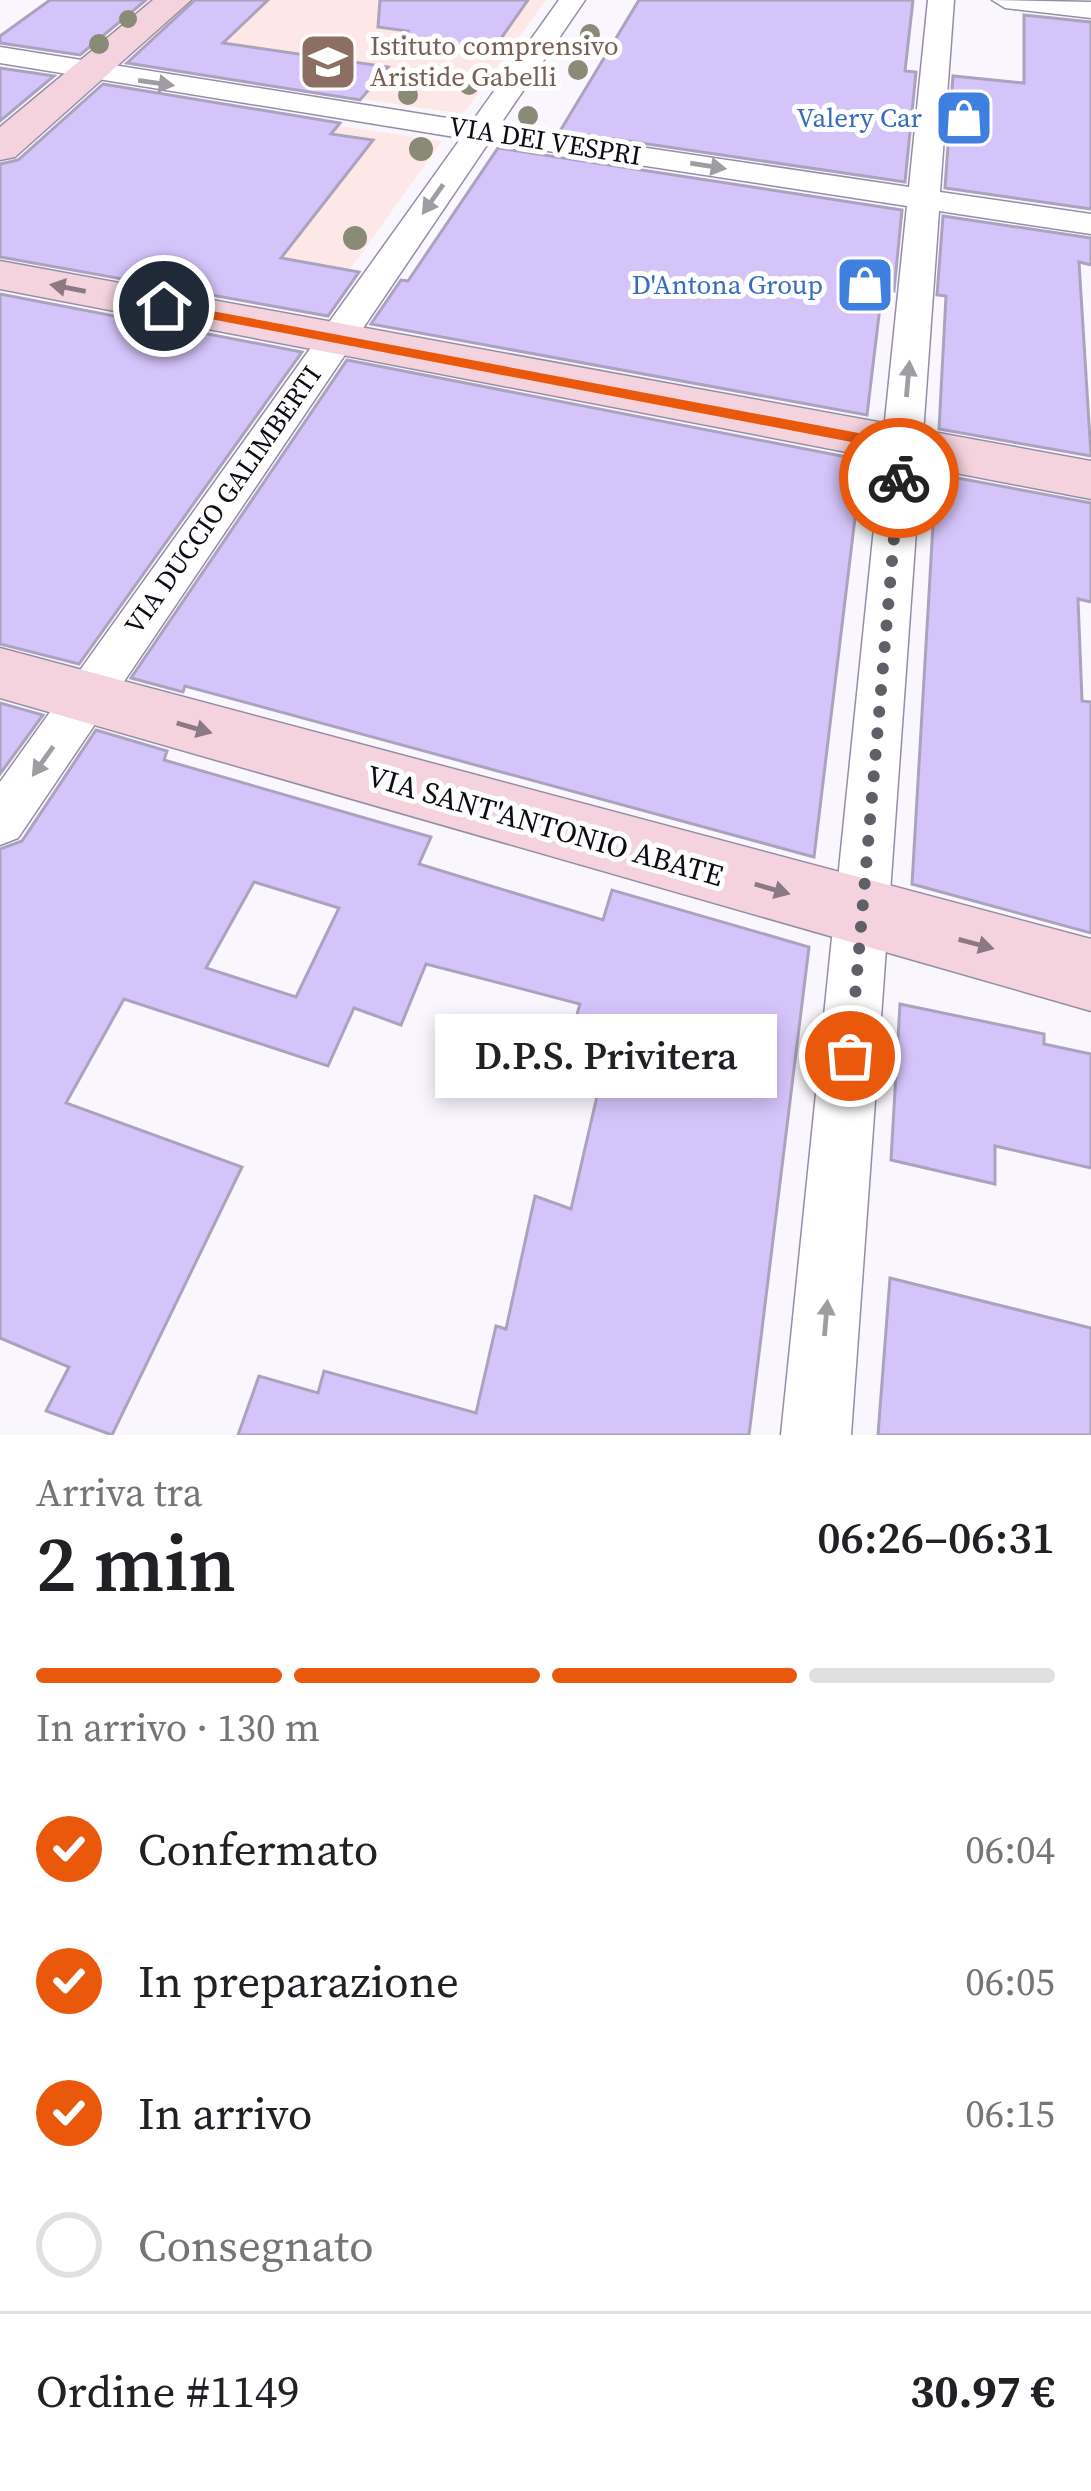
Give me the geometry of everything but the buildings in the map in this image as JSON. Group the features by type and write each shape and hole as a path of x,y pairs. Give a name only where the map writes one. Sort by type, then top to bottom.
{"street":[{"path":"0,148 173,0"},
{"name":"VIA DUCCIO GALIMBERTI","path":"0,823 572,0"},
{"path":"816,1435 941,0"},
{"path":"1005,0 1091,10"},
{"name":"VIA DEI VESPRI","path":"0,56 87,74 1091,224"},
{"path":"0,275 1091,480"},
{"name":"VIA SANT'ANTONIO ABATE","path":"0,674 1091,975"}],"shaded area":[{"name":"Istituto comprensivo Aristide Gabelli","path":"208,0 546,0 463,114 159,69 151,56"},
{"path":"286,118 442,141 318,314 138,281"}],"way so far":[{"path":"850,1056 899,478"}],"place":[{"name":"Istituto comprensivo Aristide Gabelli","path":"328,62"},
{"name":"Valery Car","path":"964,118"},
{"name":"D'Antona Group","path":"865,285"},
{"name":"D.P.S. Privitera","path":"850,1056"}],"route":[{"path":"164,306 901,446 899,478"}]}
